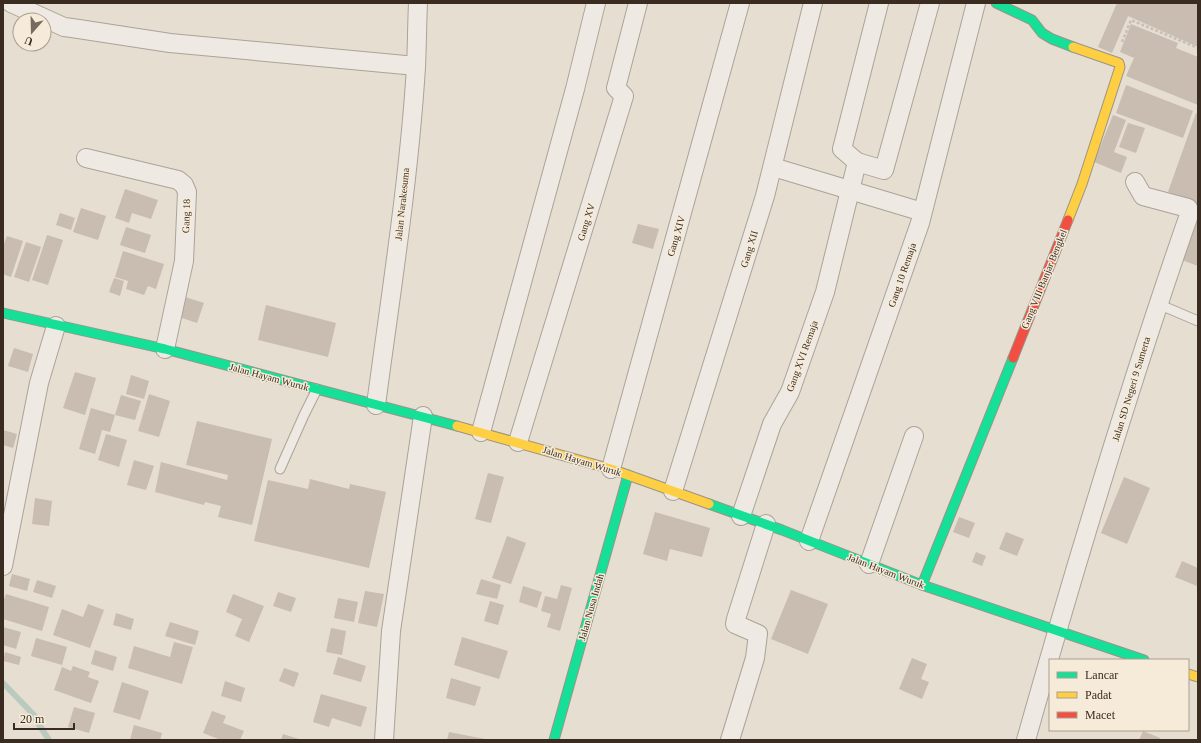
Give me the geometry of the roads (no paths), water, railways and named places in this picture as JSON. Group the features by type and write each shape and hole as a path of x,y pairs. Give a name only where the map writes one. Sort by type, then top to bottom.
{"main road":[{"name":"Gang VIII Banjar Bengkel","path":"922,585 1082,184 1120,67 1120,64 1114,61 1052,39 1042,33 1032,20 996,3"},
{"name":"Jalan Hayam Wuruk","path":"3,313 165,349 423,416 619,472 766,524 922,585 1141,659"},
{"name":"Jalan Nusa Indah","path":"554,740 619,472"}],"street":[{"path":"11,3 57,24 72,28 170,43 416,66"},
{"name":"Jalan Narakesuma","path":"376,405 399,238 416,66 418,3"},
{"path":"481,432 573,96 596,3"},
{"name":"Gang XV","path":"518,442 624,96 616,88 638,3"},
{"name":"Gang XIV","path":"619,472 740,3"},
{"name":"Gang XII","path":"673,491 766,196 813,3"},
{"path":"879,3 842,149 857,162 884,170 930,3"},
{"name":"Gang 10 Remaja","path":"809,541 920,223 976,3"},
{"name":"Gang 18","path":"86,158 178,180 184,185 187,192 184,261 165,349"},
{"name":"Gang XVI Remaja","path":"741,516 772,424 790,392 825,292 857,162"},
{"path":"773,167 916,210"},
{"name":"Jalan SD Negeri 9 Sumerta","path":"1049,659 1158,304 1190,212 1188,208 1143,196 1135,182"},
{"path":"3,566 39,383 56,326"},
{"path":"384,740 391,631 423,416"},
{"path":"869,564 914,436"},
{"path":"730,740 755,658 758,634 735,624 736,618 766,524"},
{"name":"Jalan SD Negeri 9 Sumerta","path":"1026,740 1049,659"}],"lane":[{"path":"1158,304 1198,321"},
{"path":"280,470 317,389"}],"waterway":[{"path":"3,683 34,715 49,740"}]}
